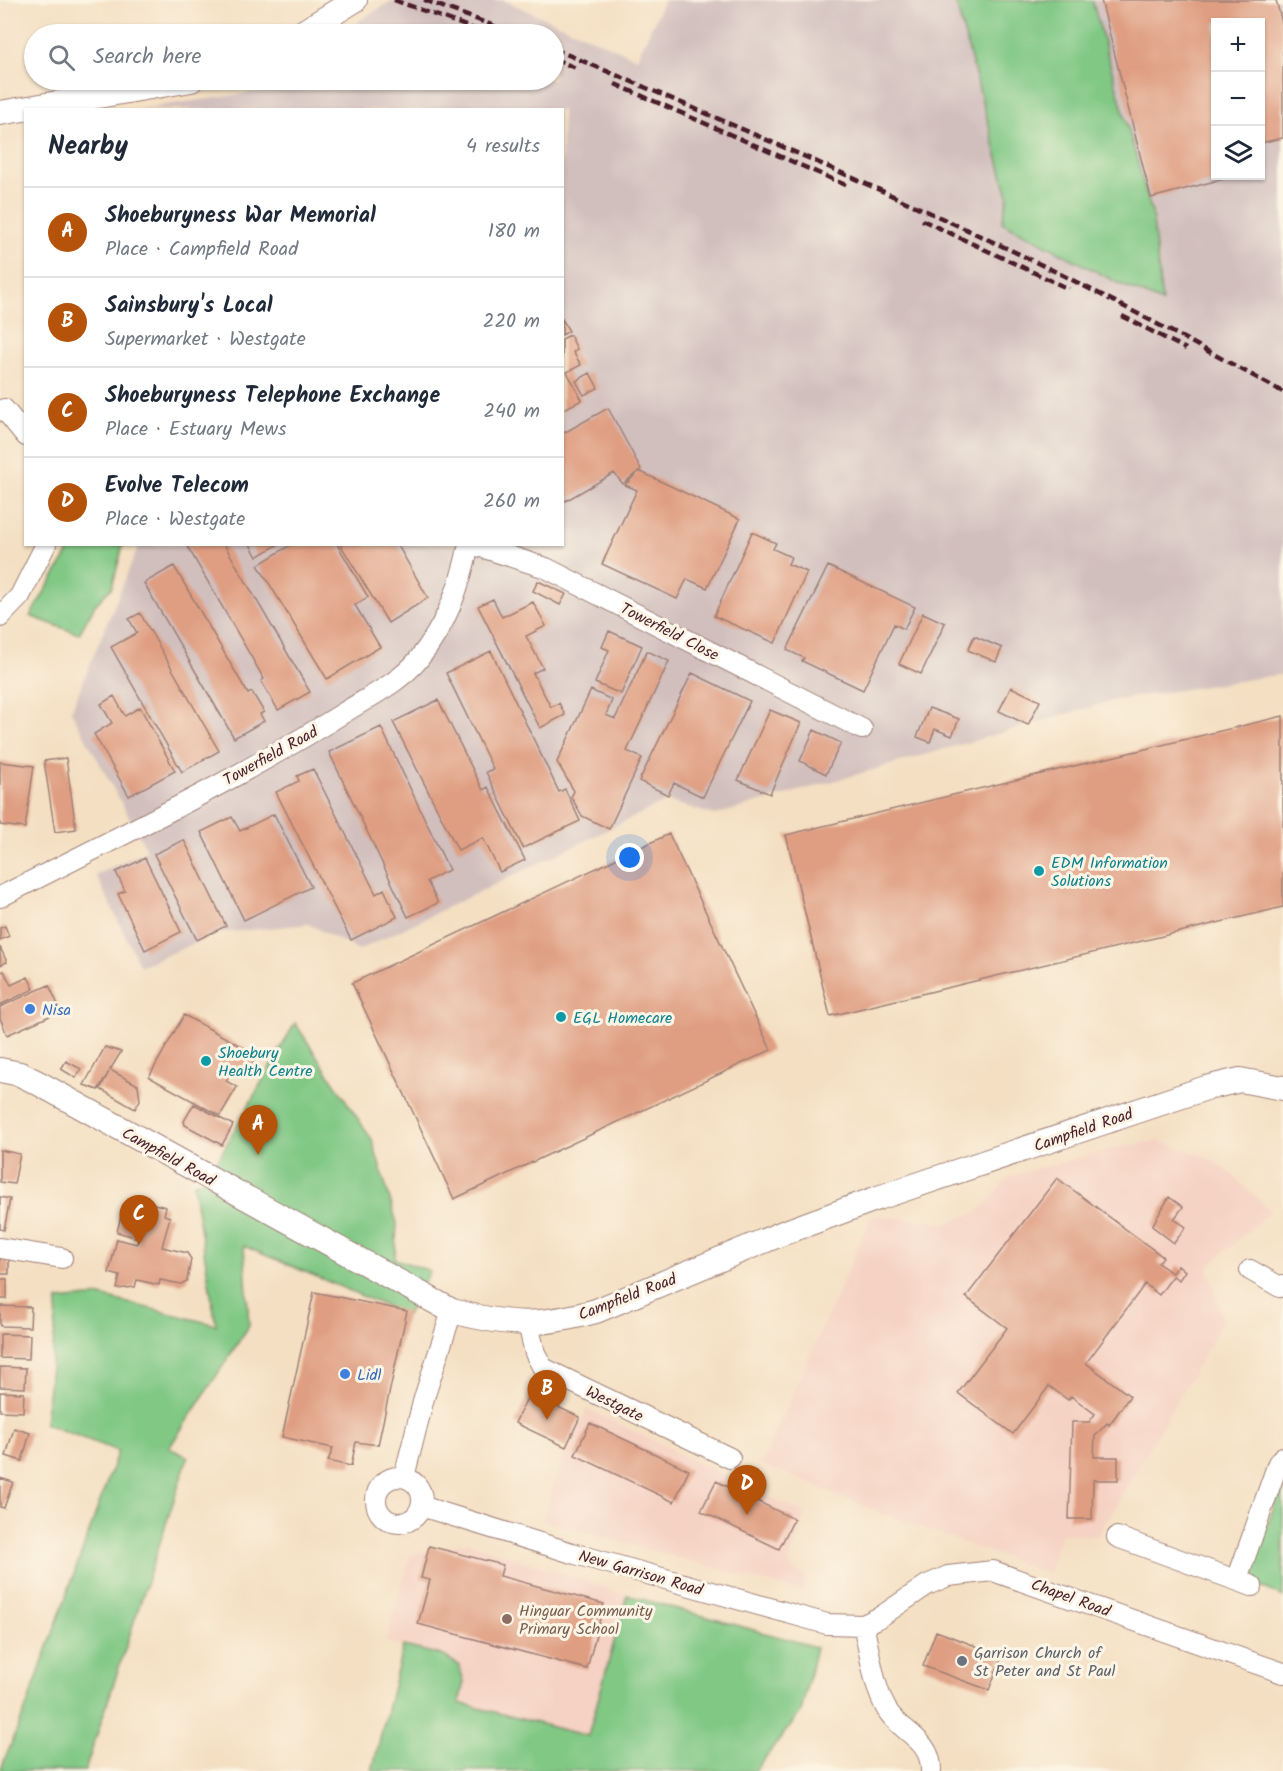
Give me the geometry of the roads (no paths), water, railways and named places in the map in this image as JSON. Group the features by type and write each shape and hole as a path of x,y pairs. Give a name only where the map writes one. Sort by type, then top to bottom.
{"street":[{"path":"316,24 355,0"},
{"path":"51,108 102,103 152,90"},
{"path":"0,113 24,111"},
{"path":"4,409 24,431"},
{"path":"0,617 20,596 45,546"},
{"name":"Towerfield Road","path":"0,897 308,735 393,682 417,662 437,634 453,603 470,546"},
{"name":"Towerfield Close","path":"477,546 546,568 862,729"},
{"name":"Campfield Road","path":"0,1070 20,1074 40,1084 452,1311 497,1323 528,1324 566,1319 596,1311 783,1233 878,1198 1206,1088 1240,1080 1283,1088"},
{"path":"0,1248 62,1258"},
{"path":"1250,1270 1280,1287 1283,1285"},
{"path":"404,1477 424,1398 452,1311"},
{"name":"Westgate","path":"528,1324 535,1353 543,1368 730,1458"},
{"path":"1117,1537 1245,1583 1281,1462"},
{"path":"404,1477 416,1484 420,1492 421,1506 412,1519 401,1523 383,1517 376,1507 376,1496 379,1487 387,1480 404,1477"},
{"name":"New Garrison Road","path":"421,1506 572,1553 811,1620 863,1625"},
{"name":"Chapel Road","path":"863,1625 880,1617 927,1585 948,1575 993,1571 1283,1673"},
{"path":"863,1625 882,1700 897,1722 923,1743 931,1764 931,1771"}],"railway":[{"path":"394,0 460,24"},
{"path":"424,0 489,24"},
{"path":"564,53 935,215 1137,313 1283,392"},
{"path":"564,63 576,68"},
{"path":"615,84 848,186"},
{"path":"922,220 1069,289"},
{"path":"1122,316 1186,349"}],"place":[{"name":"EDM Information Solutions","path":"1039,871"},
{"name":"Nisa","path":"30,1009"},
{"name":"EGL Homecare","path":"561,1017"},
{"name":"Shoebury Health Centre","path":"206,1061"},
{"name":"Shoeburyness War Memorial","path":"258,1155"},
{"name":"Shoeburyness Telephone Exchange","path":"139,1245"},
{"name":"Lidl","path":"345,1374"},
{"name":"Sainsbury's Local","path":"547,1420"},
{"name":"Evolve Telecom","path":"747,1515"},
{"name":"Hinguar Community Primary School","path":"507,1619"},
{"name":"Garrison Church of St Peter and St Paul","path":"962,1661"}]}
